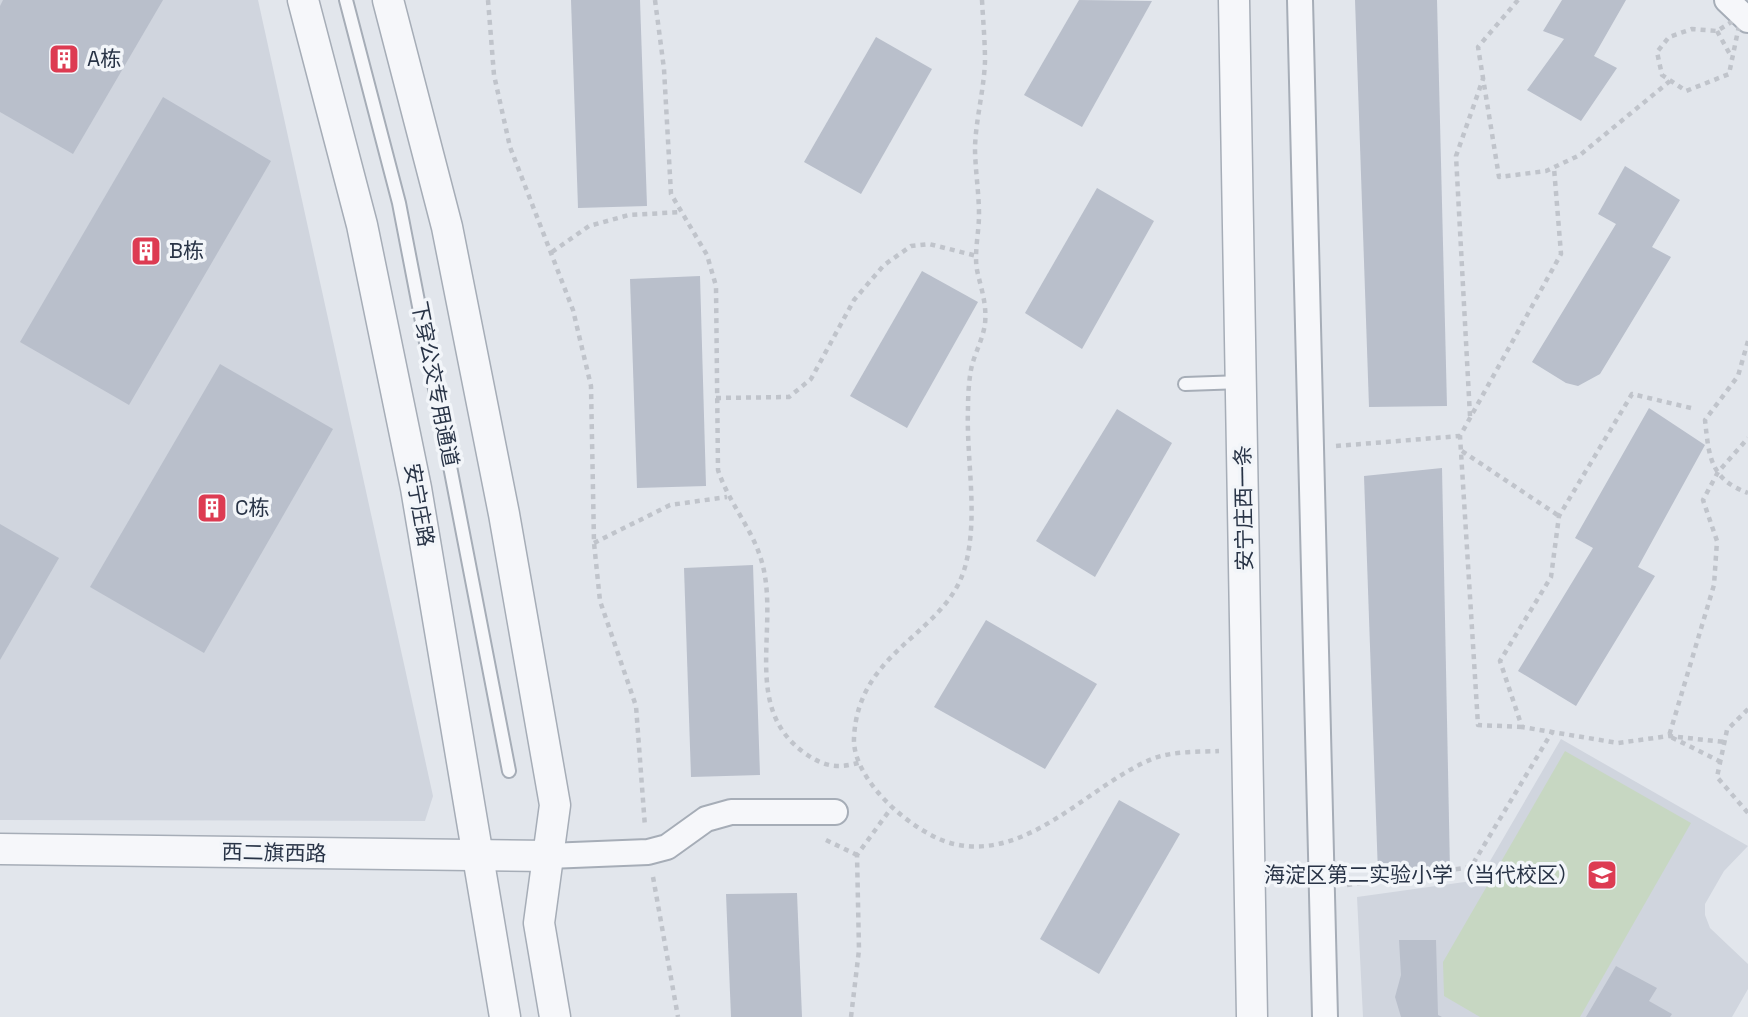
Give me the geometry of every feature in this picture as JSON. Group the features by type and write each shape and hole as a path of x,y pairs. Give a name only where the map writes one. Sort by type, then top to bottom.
{"street":[{"name":"安宁庄路","path":"303,0 362,225 416,488 505,1017"},
{"path":"388,0 447,227 504,514 555,805 539,923 555,1017"},
{"name":"安宁庄西一条","path":"1234,0 1252,1017"},
{"path":"1300,0 1325,1017"},
{"path":"548,856 648,852 667,847 706,820 731,812 835,813"},
{"name":"西二旗西路","path":"0,849 548,856"}],"lane":[{"name":"下穿公交专用通道","path":"346,0 399,204 509,771"},
{"path":"1185,384 1242,382"}],"path":[{"path":"488,0 494,75 510,147 573,310 591,386 594,543 600,601 636,706 648,852 678,1017"},
{"path":"655,0 664,69 671,194 707,255 716,285 718,470 727,497 760,556 766,599 768,705 778,728 823,766 845,767 861,762"},
{"path":"982,0 985,62 975,147 979,212 977,268 986,297 985,326 972,366 968,407 972,536 964,570 948,597 928,621 877,670 859,705 853,741 866,777 892,807 952,844 978,846 1011,840 1046,823 1126,771 1156,757 1233,751"},
{"path":"1518,0 1478,47 1500,177 1554,168 1580,155 1670,80"},
{"path":"1739,12 1729,74 1686,91 1662,75 1657,52 1669,37 1692,29 1717,32 1739,12"},
{"path":"1717,32 1732,58"},
{"path":"1470,419 1456,156 1483,78"},
{"path":"1554,168 1561,254 1460,436 1478,725 1522,727 1618,743 1669,736 1724,742"},
{"path":"552,252 589,226 629,215 682,212"},
{"path":"716,398 789,397 811,379 854,300 884,265 911,246 929,244 978,256"},
{"path":"1748,341 1738,376 1705,420 1709,460 1727,485 1748,493"},
{"path":"1522,727 1500,661 1551,577 1559,516 1632,394 1690,408"},
{"path":"1311,448 1460,436"},
{"path":"1669,736 1714,584 1717,541 1703,500 1718,472 1748,438"},
{"path":"1461,450 1559,516"},
{"path":"594,543 629,522 670,505 727,497"},
{"path":"1748,709 1727,730 1717,777 1748,813"},
{"path":"1322,889 1471,867 1552,732"},
{"path":"1669,736 1721,762"},
{"path":"851,1017 859,950 857,855 892,807"}],"shaded area":[{"path":"0,0 258,0 433,796 425,821 0,820"},
{"name":"海淀区第二实验小学（当代校区）","path":"1561,739 1748,846 1724,871 1705,904 1705,915 1710,928 1748,964 1748,989 1732,1017 1363,1017 1357,897 1479,880"}],"green space":[{"path":"1565,751 1691,823 1580,1017 1480,1017 1444,996 1443,962"}],"building":[{"name":"A栋","path":"3,0 163,0 73,154 0,112 0,6"},
{"path":"571,0 640,0 647,206 578,208"},
{"path":"1079,0 1152,1 1082,127 1024,95"},
{"path":"1355,0 1437,0 1447,406 1369,407"},
{"path":"1562,0 1626,0 1594,56 1617,68 1581,121 1527,90 1564,39 1543,31"},
{"path":"876,37 932,69 861,194 804,162"},
{"name":"B栋","path":"163,97 271,161 129,405 20,342"},
{"path":"1625,166 1680,200 1652,247 1671,257 1600,374 1578,386 1566,383 1532,362 1616,224 1598,214"},
{"path":"1097,188 1154,221 1082,349 1025,313"},
{"path":"922,271 978,302 907,428 850,396"},
{"path":"700,276 706,486 637,488 630,279"},
{"name":"C栋","path":"220,364 333,429 204,653 90,587"},
{"path":"1649,408 1705,445 1638,567 1655,576 1576,706 1518,671 1593,548 1575,538"},
{"path":"1117,409 1172,443 1095,577 1036,541"},
{"path":"1442,468 1450,871 1378,874 1364,476"},
{"path":"0,524 59,558 0,660"},
{"path":"753,565 760,775 691,777 684,568"},
{"path":"986,620 1097,684 1045,769 934,707"},
{"path":"1119,800 1180,834 1099,974 1040,939"},
{"path":"797,893 802,1017 731,1017 726,894"},
{"path":"1399,940 1436,940 1438,1015 1442,1017 1401,1017 1395,997 1401,975"},
{"path":"1616,966 1657,988 1649,1001 1672,1014 1670,1017 1586,1017"}],"place":[{"name":"A栋","path":"64,59"},
{"name":"B栋","path":"146,251"},
{"name":"C栋","path":"212,508"},
{"name":"海淀区第二实验小学（当代校区）","path":"1602,875"}]}
